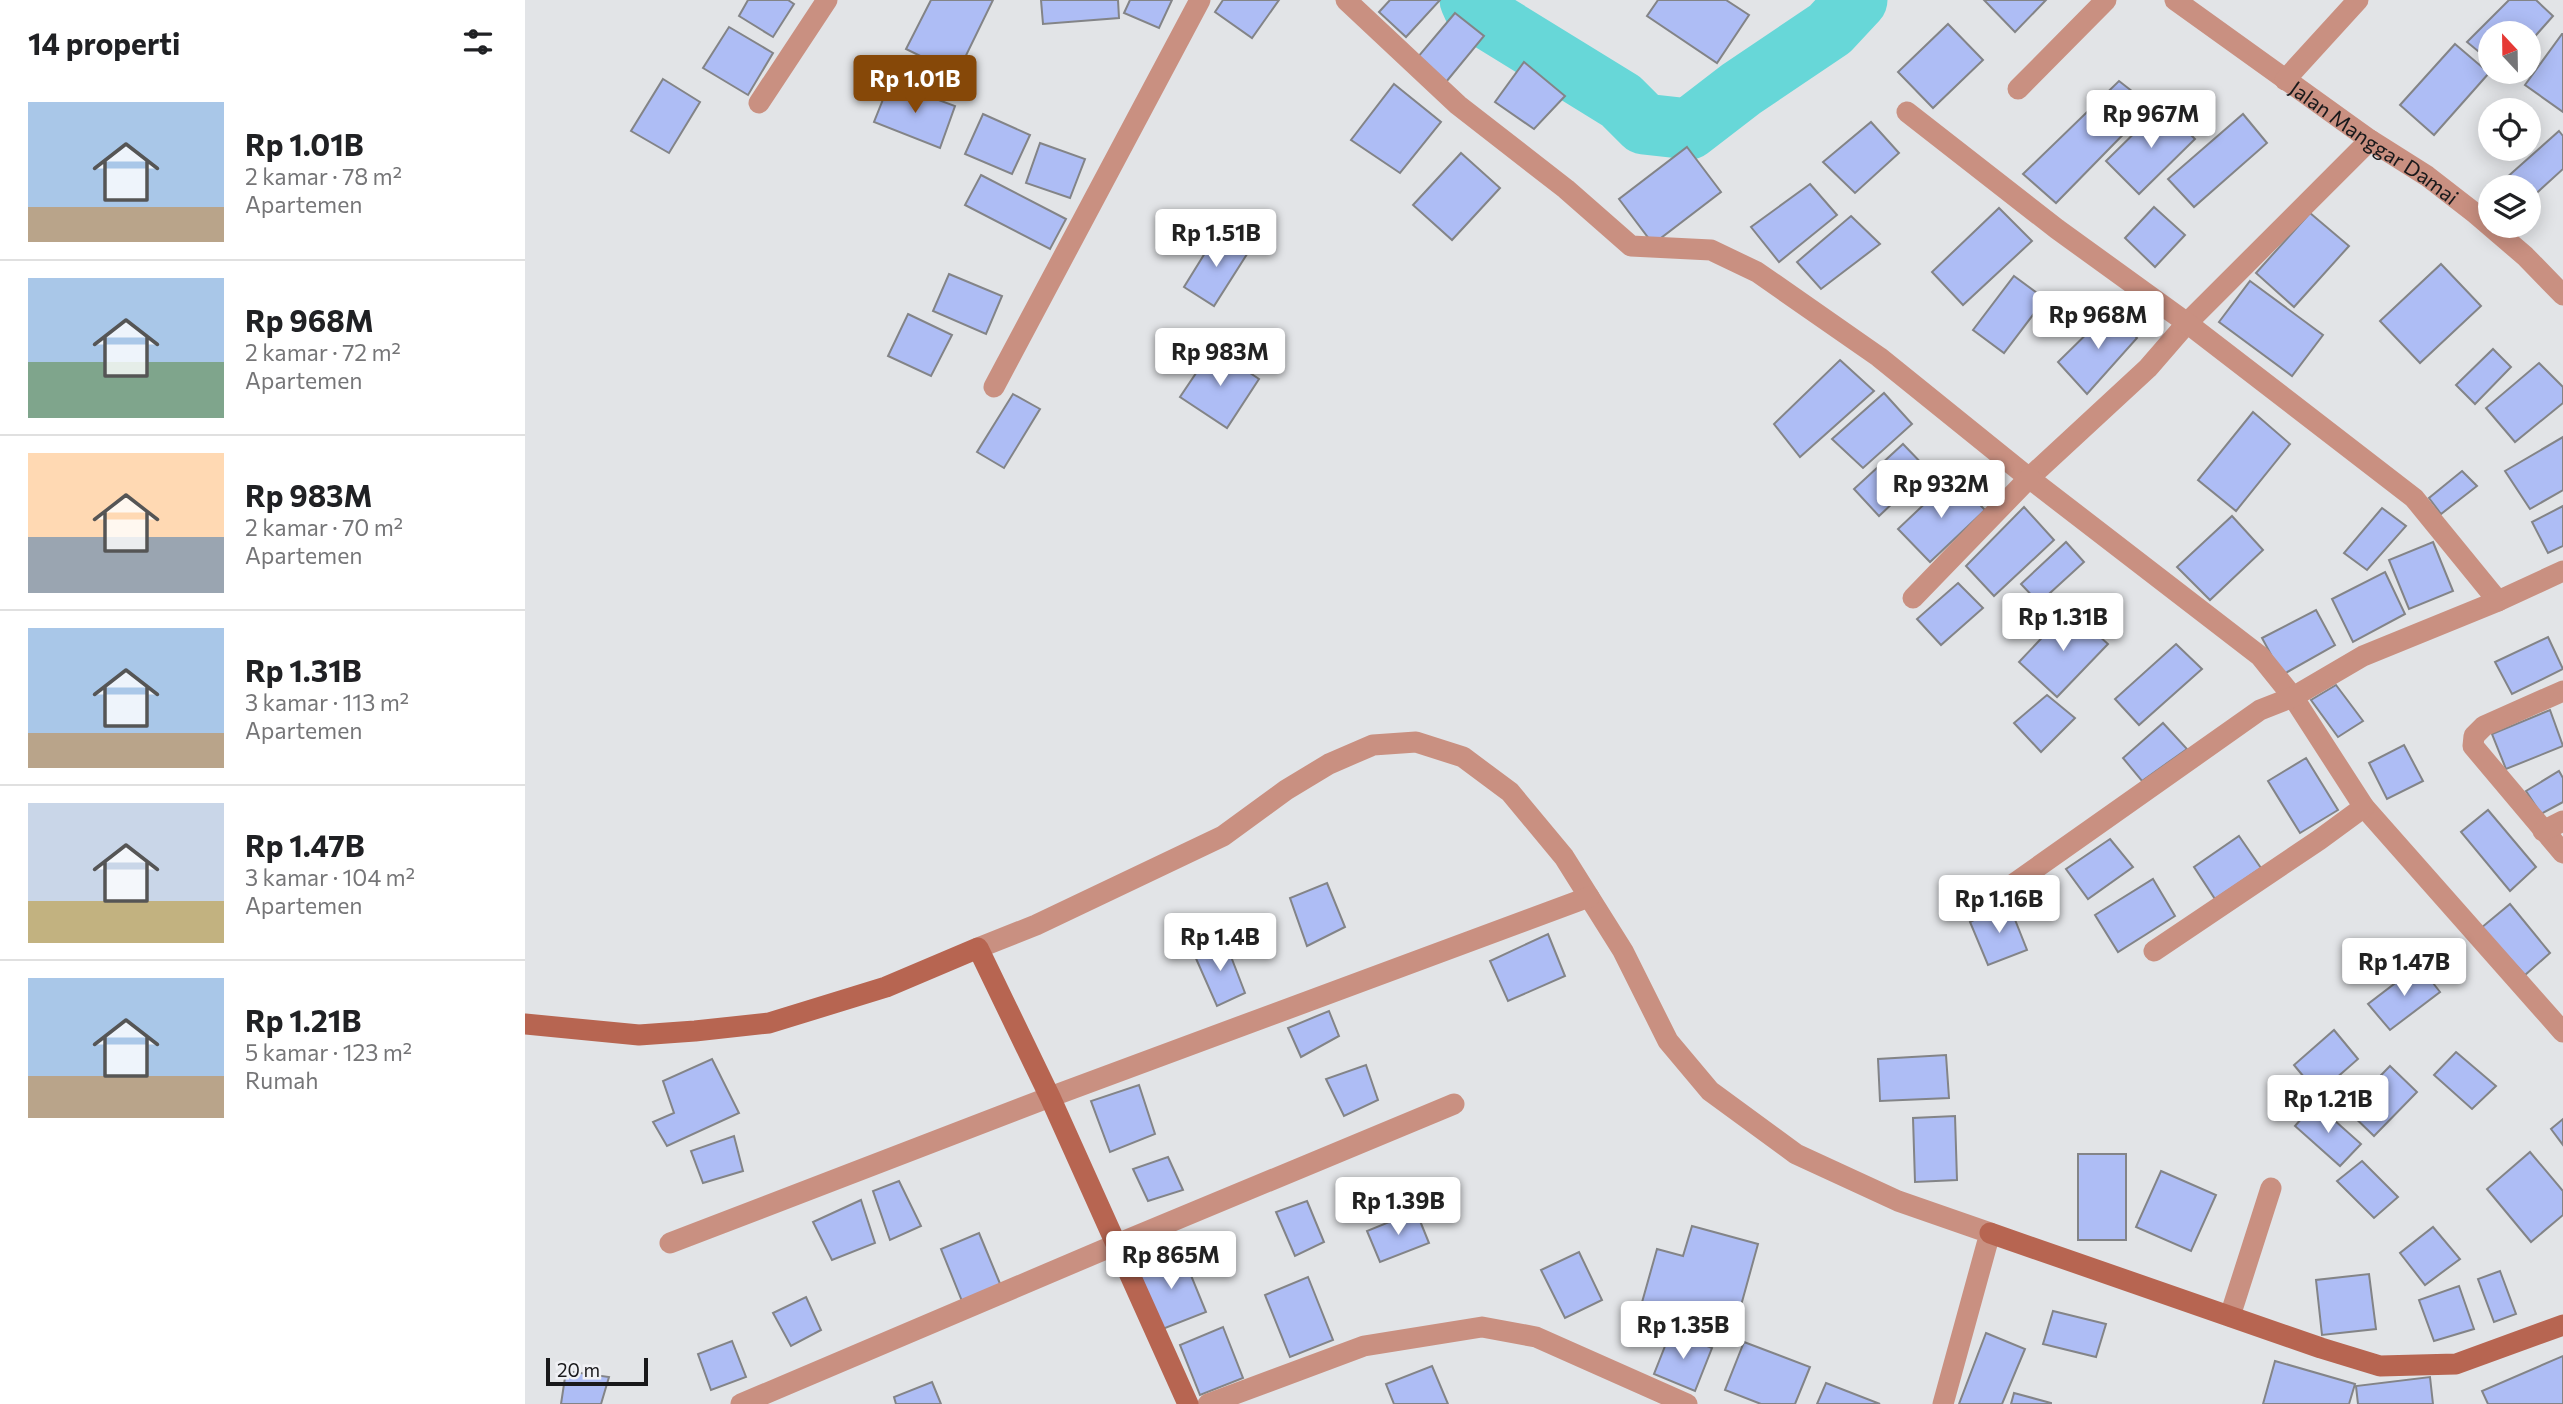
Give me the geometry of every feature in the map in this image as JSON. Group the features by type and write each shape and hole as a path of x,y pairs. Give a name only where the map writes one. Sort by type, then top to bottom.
{"street":[{"path":"759,103 827,0"},
{"path":"994,387 1200,0"},
{"path":"1346,0 1458,105 1566,189 1631,246 1711,250 1757,272 1879,357 2029,478 2260,656 2293,696 2364,807 2563,1032"},
{"path":"2018,89 2105,0"},
{"name":"Jalan Manggar Damai","path":"2175,0 2285,80 2427,176 2525,256 2563,295"},
{"path":"2285,80 2357,0"},
{"path":"1907,112 2057,229 2187,323 2414,498 2498,601"},
{"path":"1913,598 2029,478 2148,368 2187,323 2370,139"},
{"path":"1989,902 2260,710 2293,696 2363,656 2498,601 2563,571"},
{"path":"2563,691 2483,726 2474,736 2473,746 2563,853"},
{"path":"525,1024 639,1035 695,1031 769,1023 886,987 1036,925 1223,836 1286,790 1329,764 1373,745 1416,742 1463,757 1510,792 1564,857 1590,897 1623,951 1668,1041 1710,1091 1796,1154 1898,1201 2380,1366 2456,1364 2563,1325"},
{"path":"2154,951 2308,848 2364,807"},
{"path":"2543,831 2563,821"},
{"path":"670,1243 1050,1097 1590,897"},
{"path":"978,948 1050,1097 1188,1404"},
{"path":"741,1404 1454,1104"},
{"path":"2230,1316 2271,1188"},
{"path":"1943,1404 1990,1233"},
{"path":"1208,1404 1364,1346 1482,1327 1536,1337 1687,1404"}],"building":[{"path":"748,0 788,0 794,4 773,37 739,16"},
{"path":"931,0 993,0 957,74 906,49"},
{"path":"1041,0 1118,0 1119,18 1043,24"},
{"path":"1130,0 1172,0 1159,28 1124,13"},
{"path":"1223,0 1279,0 1252,38 1215,12"},
{"path":"1390,0 1440,0 1406,37 1379,12"},
{"path":"1658,0 1726,0 1749,15 1717,63 1647,16"},
{"path":"1984,0 2046,0 2015,32"},
{"path":"2509,0 2536,0 2553,16 2541,30 2541,21 2488,21"},
{"path":"1455,13 1484,36 1446,82 1417,58"},
{"path":"1948,24 1983,60 1933,108 1898,72"},
{"path":"729,27 773,53 748,95 703,68"},
{"path":"2478,31 2478,51 2467,42"},
{"path":"2563,34 2563,112 2525,85 2541,84 2541,63"},
{"path":"2455,44 2478,64 2479,84 2434,135 2400,105"},
{"path":"1524,62 1565,96 1534,129 1495,102"},
{"path":"663,79 700,102 669,153 631,131"},
{"path":"2119,81 2151,106 2056,203 2023,174"},
{"path":"890,82 955,106 940,148 874,122"},
{"path":"1394,84 1441,122 1400,173 1351,140"},
{"path":"2162,106 2195,139 2139,194 2106,161"},
{"path":"983,114 1030,135 1012,174 965,154"},
{"path":"2243,114 2267,143 2194,207 2168,179"},
{"path":"1871,122 1899,153 1855,193 1823,162"},
{"path":"2559,131 2563,136 2563,169 2541,189 2541,175 2510,175 2525,161 2541,161 2541,147"},
{"path":"1040,143 1085,159 1070,198 1026,183"},
{"path":"1687,147 1721,192 1653,244 1619,199"},
{"path":"1461,153 1500,188 1452,240 1413,205"},
{"path":"981,175 1066,219 1050,249 965,205"},
{"path":"1810,184 1837,215 1779,262 1751,227"},
{"path":"2154,207 2185,235 2155,267 2125,238"},
{"path":"1999,208 2032,241 1963,305 1932,272"},
{"path":"2310,213 2349,246 2294,307 2256,273"},
{"path":"1851,216 1880,244 1821,289 1797,262"},
{"path":"1218,232 1249,251 1214,306 1184,287"},
{"path":"2441,264 2481,306 2420,363 2380,321"},
{"path":"949,274 1002,296 986,334 933,311"},
{"path":"2014,276 2045,299 2004,353 1973,330"},
{"path":"2250,281 2323,335 2292,376 2219,322"},
{"path":"2112,309 2137,338 2087,394 2058,362"},
{"path":"908,314 952,335 931,376 888,356"},
{"path":"1213,348 1259,379 1227,428 1180,397"},
{"path":"2493,349 2511,367 2475,404 2456,385"},
{"path":"1840,360 1874,391 1800,457 1774,424"},
{"path":"2539,363 2563,387 2563,403 2515,442 2486,408"},
{"path":"1884,393 1912,424 1863,468 1832,439"},
{"path":"1013,394 1040,409 1004,468 977,452"},
{"path":"2253,412 2290,444 2236,511 2198,480"},
{"path":"2563,437 2563,490 2530,509 2505,471"},
{"path":"1903,444 1928,470 1879,516 1854,489"},
{"path":"2462,471 2477,486 2441,514 2429,498"},
{"path":"1953,477 1985,510 1930,562 1898,529"},
{"path":"2563,506 2563,546 2548,553 2532,522"},
{"path":"2024,507 2054,540 1994,596 1966,566"},
{"path":"2382,508 2406,526 2367,570 2344,553"},
{"path":"2232,516 2263,550 2210,600 2177,567"},
{"path":"2066,542 2084,562 2039,603 2021,584"},
{"path":"2433,542 2453,591 2409,609 2389,560"},
{"path":"2385,572 2405,614 2353,642 2332,599"},
{"path":"1958,583 1983,608 1941,645 1917,619"},
{"path":"2069,609 2108,644 2057,697 2019,662"},
{"path":"2316,610 2335,645 2282,675 2262,638"},
{"path":"2548,637 2563,669 2512,694 2495,662"},
{"path":"2176,644 2202,669 2139,725 2115,699"},
{"path":"2336,685 2363,721 2338,737 2311,700"},
{"path":"2047,695 2075,718 2041,752 2014,723"},
{"path":"2550,710 2563,746 2506,769 2492,734"},
{"path":"2163,723 2187,749 2142,781 2123,758"},
{"path":"2404,745 2423,781 2387,799 2369,763"},
{"path":"2306,758 2338,810 2300,833 2268,781"},
{"path":"2559,771 2563,778 2563,802 2541,814 2526,791"},
{"path":"2488,810 2536,867 2510,891 2461,832"},
{"path":"2239,836 2261,868 2215,899 2194,867"},
{"path":"2110,839 2133,867 2088,899 2066,869"},
{"path":"2153,879 2175,916 2118,952 2095,915"},
{"path":"1327,883 1345,927 1307,946 1290,898"},
{"path":"2008,902 2027,950 1988,965 1970,922"},
{"path":"2510,904 2550,953 2525,975 2481,928"},
{"path":"1548,934 1565,976 1508,1001 1490,961"},
{"path":"1225,941 1245,993 1217,1006 1194,954"},
{"path":"2419,965 2440,992 2390,1030 2368,1004"},
{"path":"1329,1011 1339,1036 1301,1057 1288,1028"},
{"path":"2334,1030 2358,1059 2318,1094 2294,1065"},
{"path":"2456,1052 2496,1086 2472,1109 2434,1075"},
{"path":"1946,1055 1949,1098 1880,1101 1878,1059"},
{"path":"712,1059 739,1113 667,1146 653,1122 674,1113 663,1081"},
{"path":"1366,1065 1378,1100 1344,1116 1326,1079"},
{"path":"2390,1066 2417,1092 2374,1136 2347,1110"},
{"path":"1139,1085 1155,1134 1110,1152 1091,1101"},
{"path":"2315,1103 2361,1144 2340,1166 2295,1126"},
{"path":"1955,1116 1957,1180 1915,1182 1913,1118"},
{"path":"2563,1119 2563,1145 2551,1129"},
{"path":"734,1136 743,1171 703,1183 691,1151"},
{"path":"2530,1152 2563,1191 2563,1215 2531,1242 2487,1189"},
{"path":"2078,1154 2126,1154 2126,1240 2078,1240"},
{"path":"1168,1157 1183,1190 1148,1201 1133,1169"},
{"path":"2362,1161 2398,1197 2374,1218 2337,1181"},
{"path":"2161,1171 2216,1195 2191,1251 2136,1227"},
{"path":"899,1181 921,1226 890,1240 873,1191"},
{"path":"861,1200 875,1243 832,1260 813,1222"},
{"path":"1307,1201 1324,1242 1295,1256 1276,1212"},
{"path":"1416,1211 1429,1243 1380,1262 1367,1231"},
{"path":"1692,1226 1758,1244 1732,1338 1639,1313 1657,1249 1683,1256"},
{"path":"2433,1227 2460,1259 2425,1285 2400,1253"},
{"path":"979,1233 1001,1286 962,1301 941,1249"},
{"path":"1181,1251 1206,1312 1160,1330 1135,1270"},
{"path":"1579,1252 1602,1300 1565,1318 1541,1270"},
{"path":"2500,1271 2516,1314 2494,1322 2478,1279"},
{"path":"2369,1274 2376,1329 2322,1335 2316,1280"},
{"path":"1308,1277 1333,1340 1290,1357 1265,1295"},
{"path":"2459,1286 2474,1329 2434,1341 2419,1300"},
{"path":"806,1297 821,1330 791,1346 773,1313"},
{"path":"2053,1311 2106,1324 2096,1357 2043,1344"},
{"path":"1223,1327 1243,1378 1200,1395 1180,1345"},
{"path":"1671,1331 1712,1348 1695,1391 1654,1374"},
{"path":"1986,1333 2025,1349 2002,1404 1959,1404"},
{"path":"732,1341 746,1377 711,1390 698,1354"},
{"path":"1744,1342 1810,1367 1795,1404 1761,1404 1725,1390"},
{"path":"2563,1356 2563,1404 2488,1404 2482,1391"},
{"path":"2275,1361 2355,1384 2349,1404 2263,1404"},
{"path":"1432,1366 1448,1404 1394,1404 1386,1384"},
{"path":"566,1371 609,1377 601,1404 561,1404"},
{"path":"2430,1377 2433,1404 2358,1404 2356,1386"},
{"path":"932,1382 941,1404 896,1404 894,1397"},
{"path":"1826,1383 1880,1404 1817,1404"},
{"path":"2014,1393 2051,1403 2051,1404 2011,1404"}],"waterway":[{"path":"1470,0 1475,11 1621,101 1644,124 1689,129 1741,89 1830,29 1857,0"}]}
